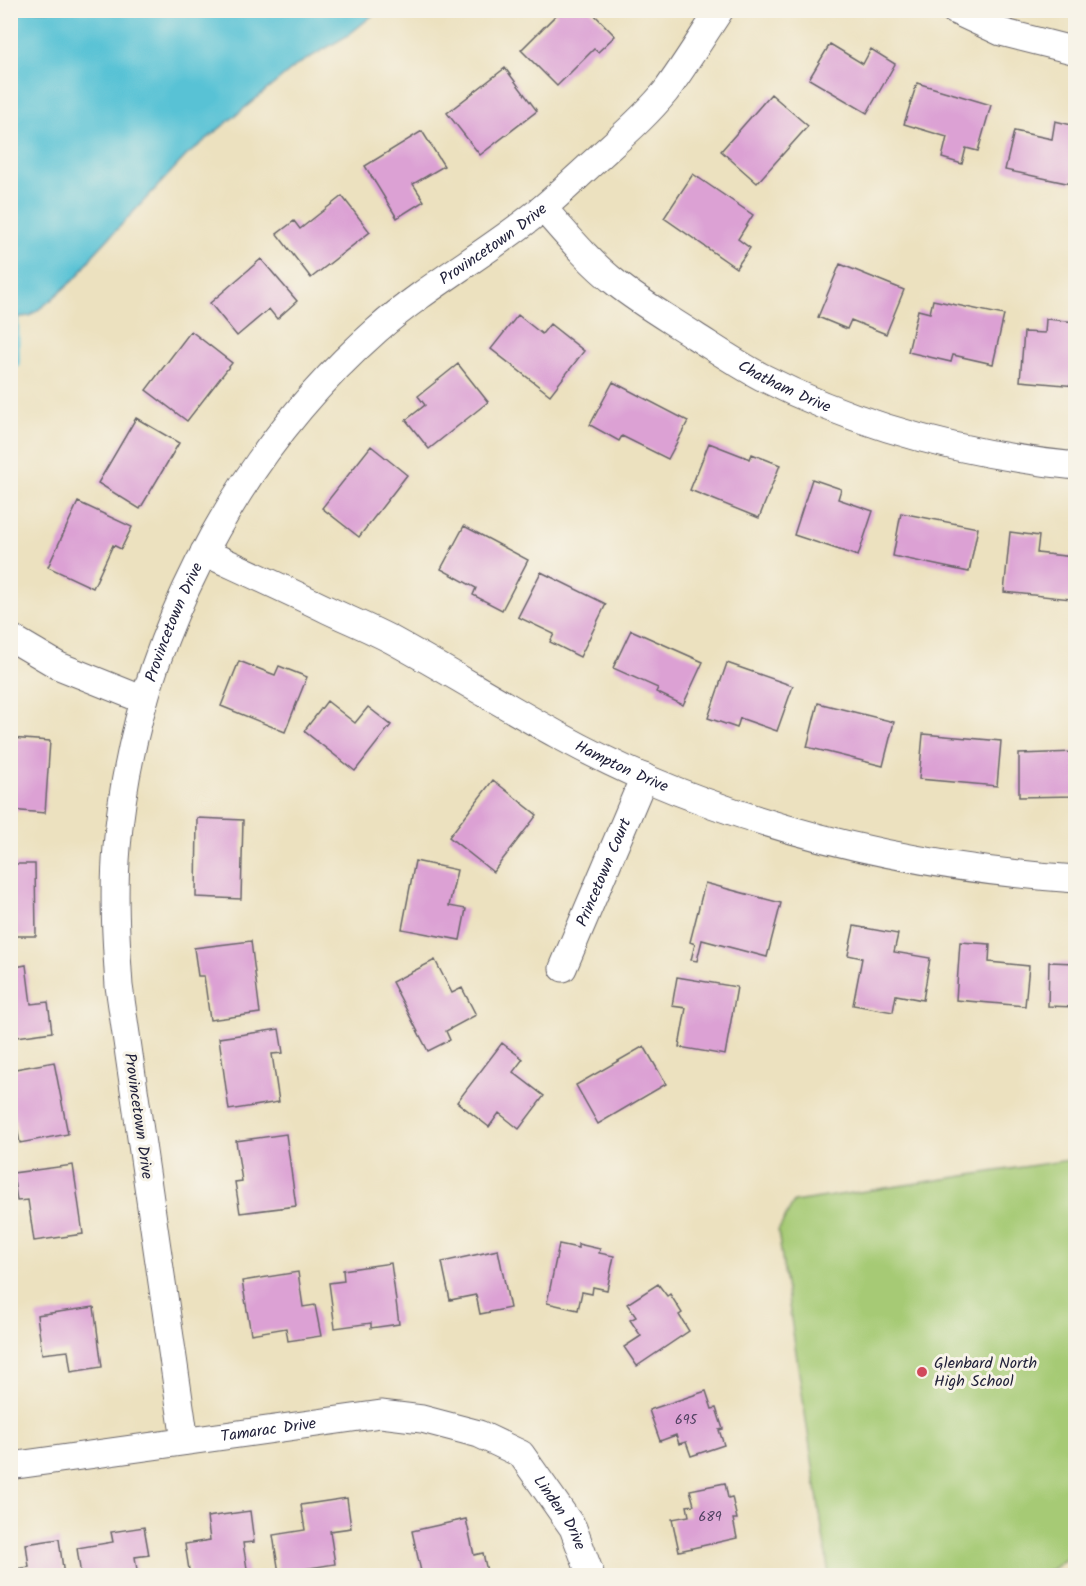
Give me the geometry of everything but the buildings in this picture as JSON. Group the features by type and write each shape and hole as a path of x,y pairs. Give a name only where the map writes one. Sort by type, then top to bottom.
{"street":[{"name":"Provincetown Drive","path":"185,1441 119,986 116,944 117,847 124,788 144,700 162,645 204,552 232,501 294,416 352,353 380,327 543,208 640,120 666,91 720,10"},
{"path":"954,10 1001,32 1076,51"},
{"name":"Chatham Drive","path":"543,208 580,250 615,282 658,313 760,376 810,400 898,432 952,447 1032,462 1076,466"},
{"name":"Hampton Drive","path":"204,552 390,639 557,734 644,777 706,802 766,823 872,851 938,864 1076,879"},
{"path":"10,637 59,666 144,700"},
{"name":"Princetown Court","path":"562,968 644,777"},
{"name":"Tamarac Drive","path":"10,1466 381,1414 422,1419 479,1434 521,1454"},
{"name":"Linden Drive","path":"521,1454 573,1528 591,1575"}],"green space":[{"name":"Glenbard North High School","path":"1075,1159 1075,1552 1051,1570 1040,1575 829,1575 778,1231 794,1202"}],"water":[{"path":"10,11 378,11 347,36 297,65 186,156 93,255 78,276 30,316 11,318"}],"waterway":[{"path":"15,318 16,364"}],"place":[{"name":"Glenbard North High School","path":"922,1372"}]}
